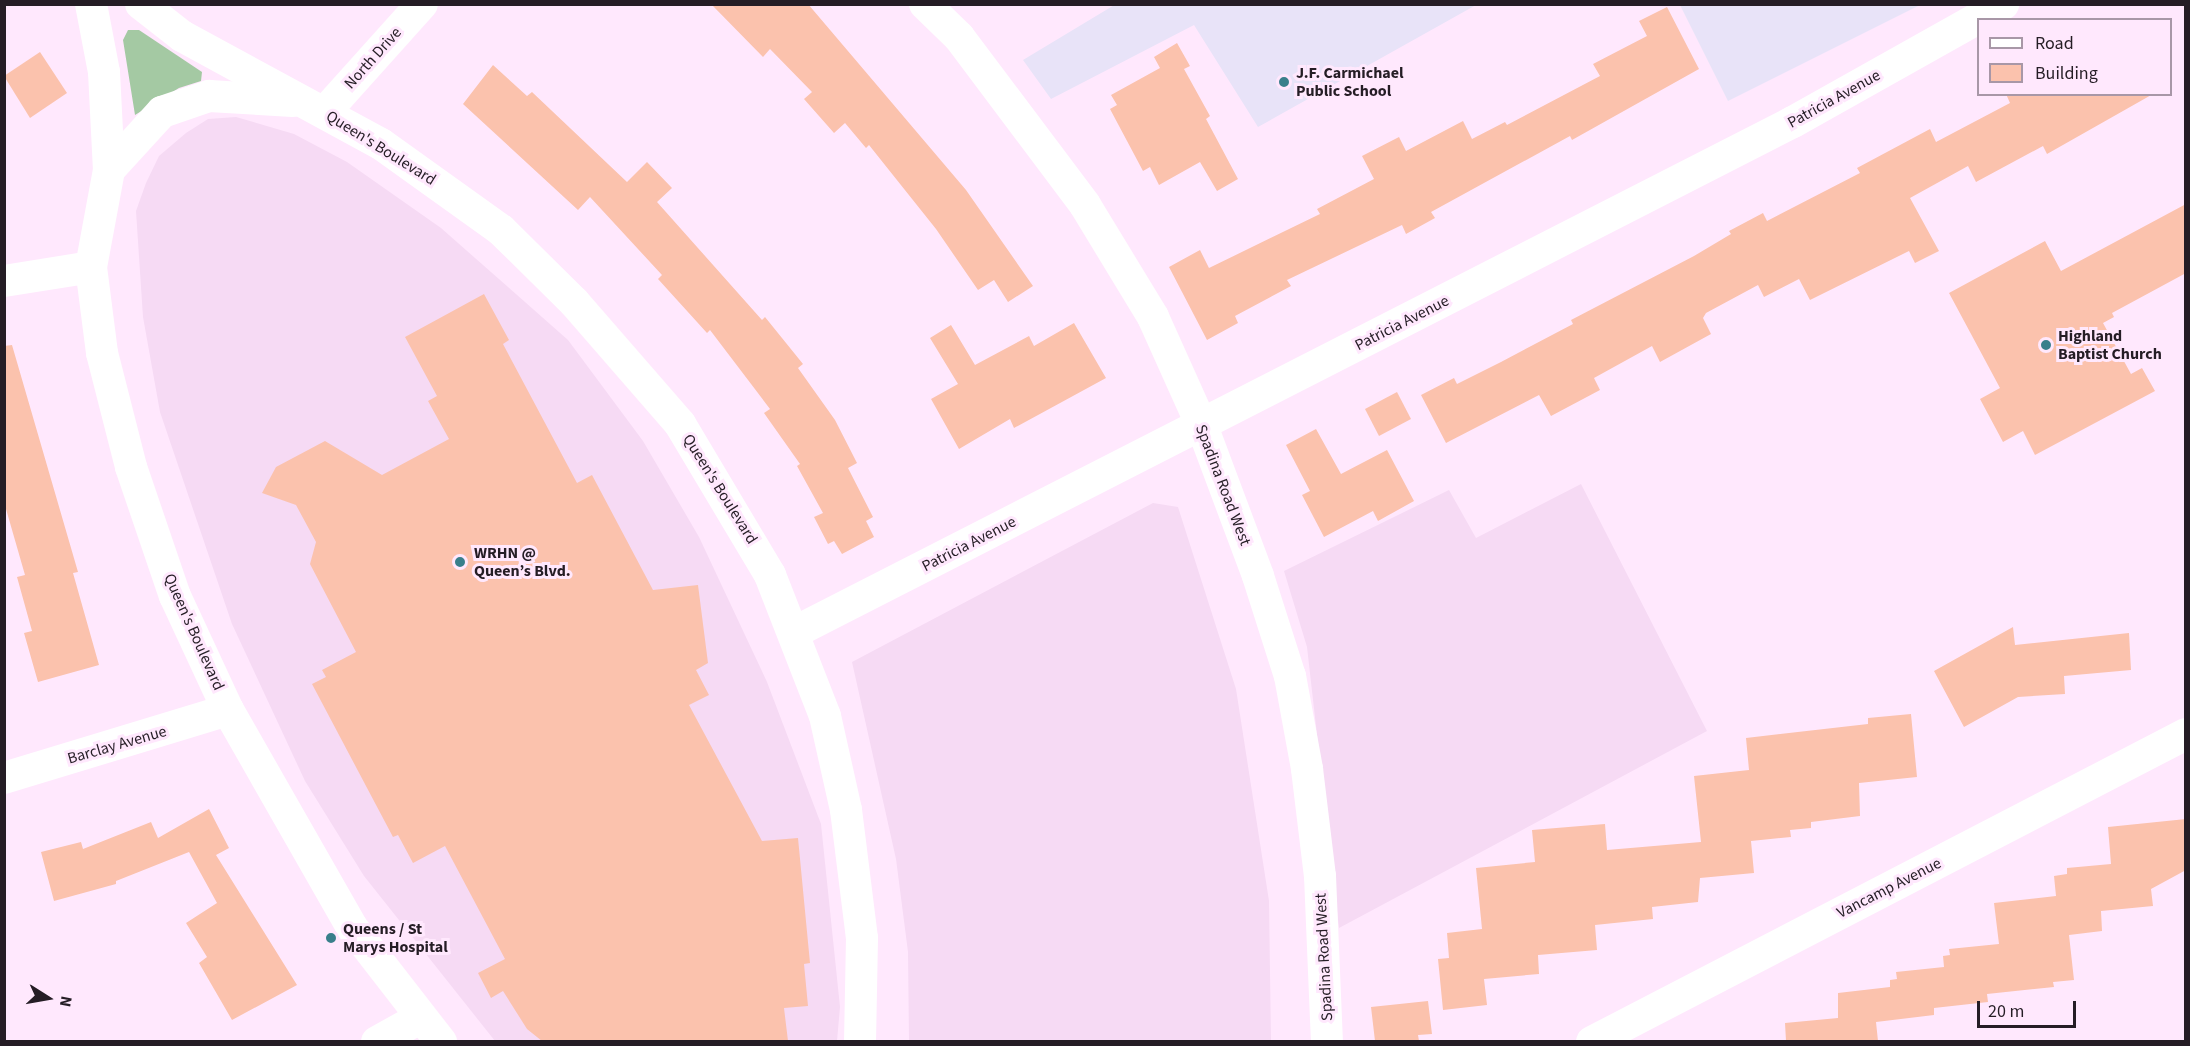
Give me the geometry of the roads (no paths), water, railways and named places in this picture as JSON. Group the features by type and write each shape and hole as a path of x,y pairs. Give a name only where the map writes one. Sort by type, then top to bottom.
{"street":[{"name":"Queen's Boulevard","path":"90,4 104,72 109,170 91,267 102,353 131,467 175,596 228,710 351,926 420,1018 441,1041"},
{"name":"Queen's Boulevard","path":"141,4 182,36 381,144 501,230 633,367 706,464 750,537 795,632 825,716 846,810 862,938 860,1041"},
{"name":"North Drive","path":"312,107 422,4"},
{"name":"Spadina Road West","path":"925,4 959,37 1084,205 1153,317 1202,426 1258,576 1290,676 1307,769 1320,876 1327,1041"},
{"name":"Patricia Avenue","path":"1978,18 2003,4"},
{"name":"Patricia Avenue","path":"795,632 1793,122 1977,19"},
{"name":"Queen's Boulevard","path":"109,170 162,112 209,96 312,107"},
{"path":"4,281 91,267"},
{"name":"Barclay Avenue","path":"4,778 228,710"},
{"name":"Vancamp Avenue","path":"1592,1041 2186,734"},
{"path":"377,1041 420,1018"}],"place":[{"name":"J.F. Carmichael Public School","path":"1284,82"},
{"name":"Highland Baptist Church","path":"2046,345"},
{"name":"WRHN @ Queen’s Blvd.","path":"460,562"},
{"name":"Queens / St Marys Hospital","path":"331,938"}]}
